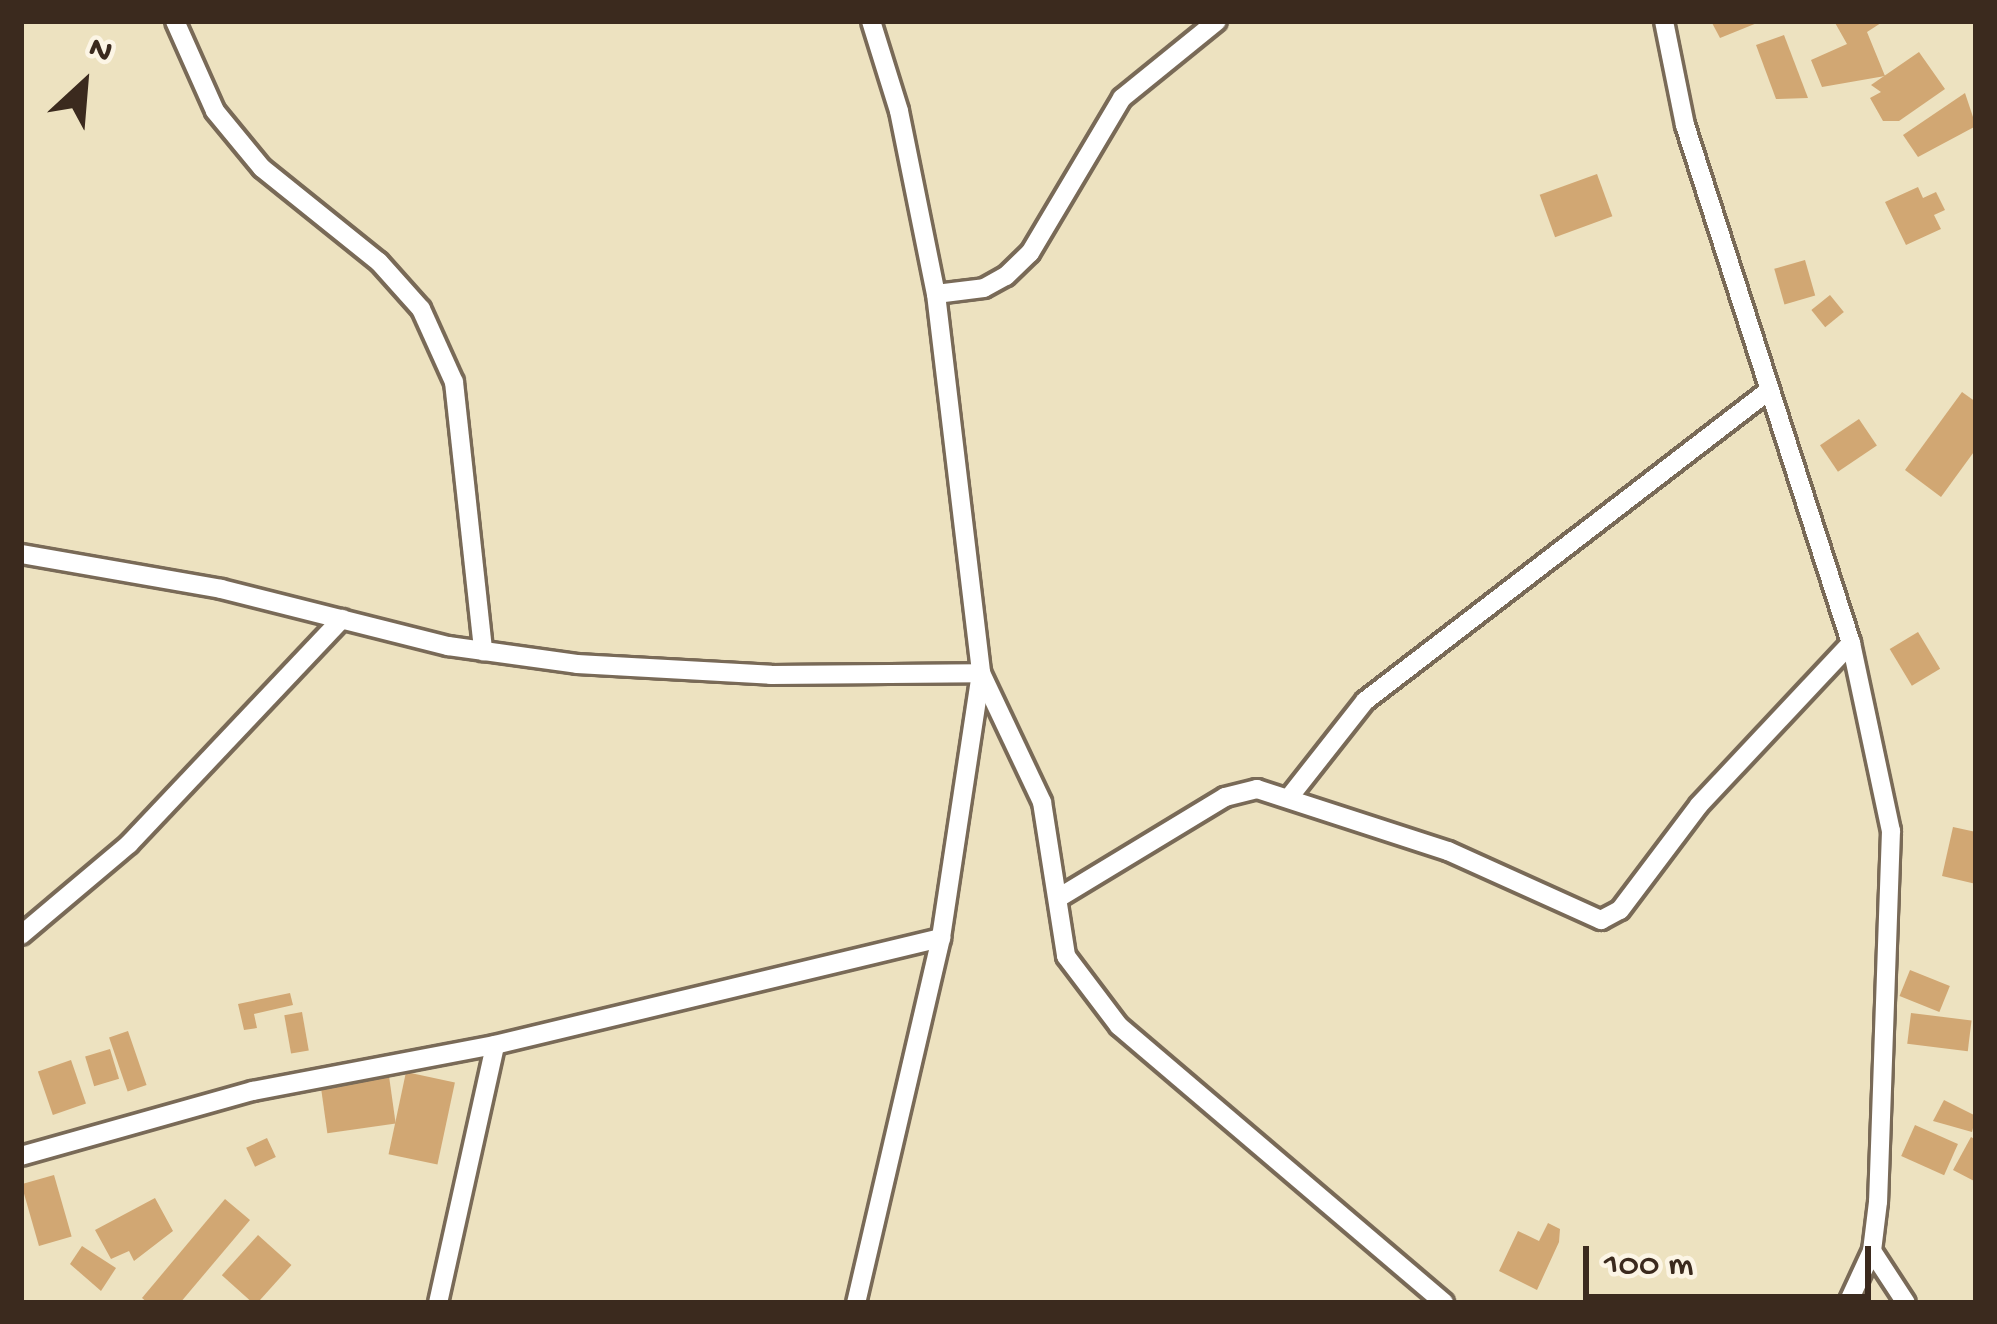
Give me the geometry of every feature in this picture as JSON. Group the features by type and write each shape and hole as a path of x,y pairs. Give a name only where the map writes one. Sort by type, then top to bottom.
{"street":[{"path":"175,21 215,111 262,168 379,262 421,309 454,382 483,651"},
{"path":"856,1303 941,938 981,673 936,295 899,111 871,21"},
{"path":"936,295 984,288 1006,276 1030,253 1122,98 1217,21"},
{"path":"1664,21 1685,125 1851,643 1891,831 1872,1251 1848,1303"},
{"path":"1291,795 1365,700 1767,392"},
{"path":"21,554 483,651 771,675 981,673"},
{"path":"21,935 129,844 342,619"},
{"path":"1060,898 1226,797 1257,789 1291,795 1448,851 1601,920 1620,910 1699,805 1851,643"},
{"path":"981,673 1030,766 1060,898 1066,956 1088,994 1444,1303"},
{"path":"21,1156 254,1091 495,1045 941,938"},
{"path":"436,1302 495,1045"},
{"path":"1872,1251 1906,1303"}],"building":[{"path":"1711,21 1762,21 1720,38"},
{"path":"1834,21 1884,21 1867,32 1885,76 1822,87 1811,60 1847,44"},
{"path":"1784,35 1808,98 1776,99 1756,45"},
{"path":"1919,52 1945,89 1899,121 1883,121 1870,98 1881,92 1871,85"},
{"path":"1965,93 1976,126 1918,157 1903,135"},
{"path":"1597,174 1612,216 1555,237 1540,195"},
{"path":"1918,187 1923,198 1936,192 1945,210 1934,215 1941,229 1906,245 1885,202"},
{"path":"1805,260 1815,296 1784,304 1774,269"},
{"path":"1830,295 1844,312 1825,327 1811,310"},
{"path":"1962,392 1976,402 1976,449 1941,497 1905,470"},
{"path":"1859,419 1877,446 1838,472 1820,445"},
{"path":"1918,632 1940,669 1912,686 1890,649"},
{"path":"1953,827 1976,832 1976,884 1942,876"},
{"path":"1910,970 1950,986 1939,1012 1900,996"},
{"path":"290,993 293,1005 254,1014 257,1028 244,1030 238,1004"},
{"path":"302,1012 309,1050 291,1054 284,1015"},
{"path":"1911,1013 1972,1020 1968,1051 1907,1044"},
{"path":"128,1031 147,1085 128,1091 109,1038"},
{"path":"110,1049 119,1079 94,1086 85,1057"},
{"path":"71,1060 86,1103 53,1115 38,1071"},
{"path":"406,1072 455,1082 437,1165 389,1154"},
{"path":"389,1076 396,1124 327,1133 321,1086"},
{"path":"1944,1100 1976,1116 1972,1132 1933,1121"},
{"path":"1915,1125 1958,1144 1944,1175 1901,1156"},
{"path":"1971,1137 1976,1140 1976,1182 1953,1170"},
{"path":"267,1138 276,1157 255,1167 246,1148"},
{"path":"54,1175 72,1237 39,1246 21,1184"},
{"path":"155,1198 173,1231 134,1261 129,1251 111,1259 95,1230"},
{"path":"225,1199 250,1220 180,1303 148,1303 142,1298"},
{"path":"1548,1223 1560,1229 1559,1242 1537,1290 1499,1271 1518,1231 1539,1241"},
{"path":"258,1235 291,1265 257,1303 222,1275"},
{"path":"82,1246 116,1268 101,1291 70,1264"}]}
